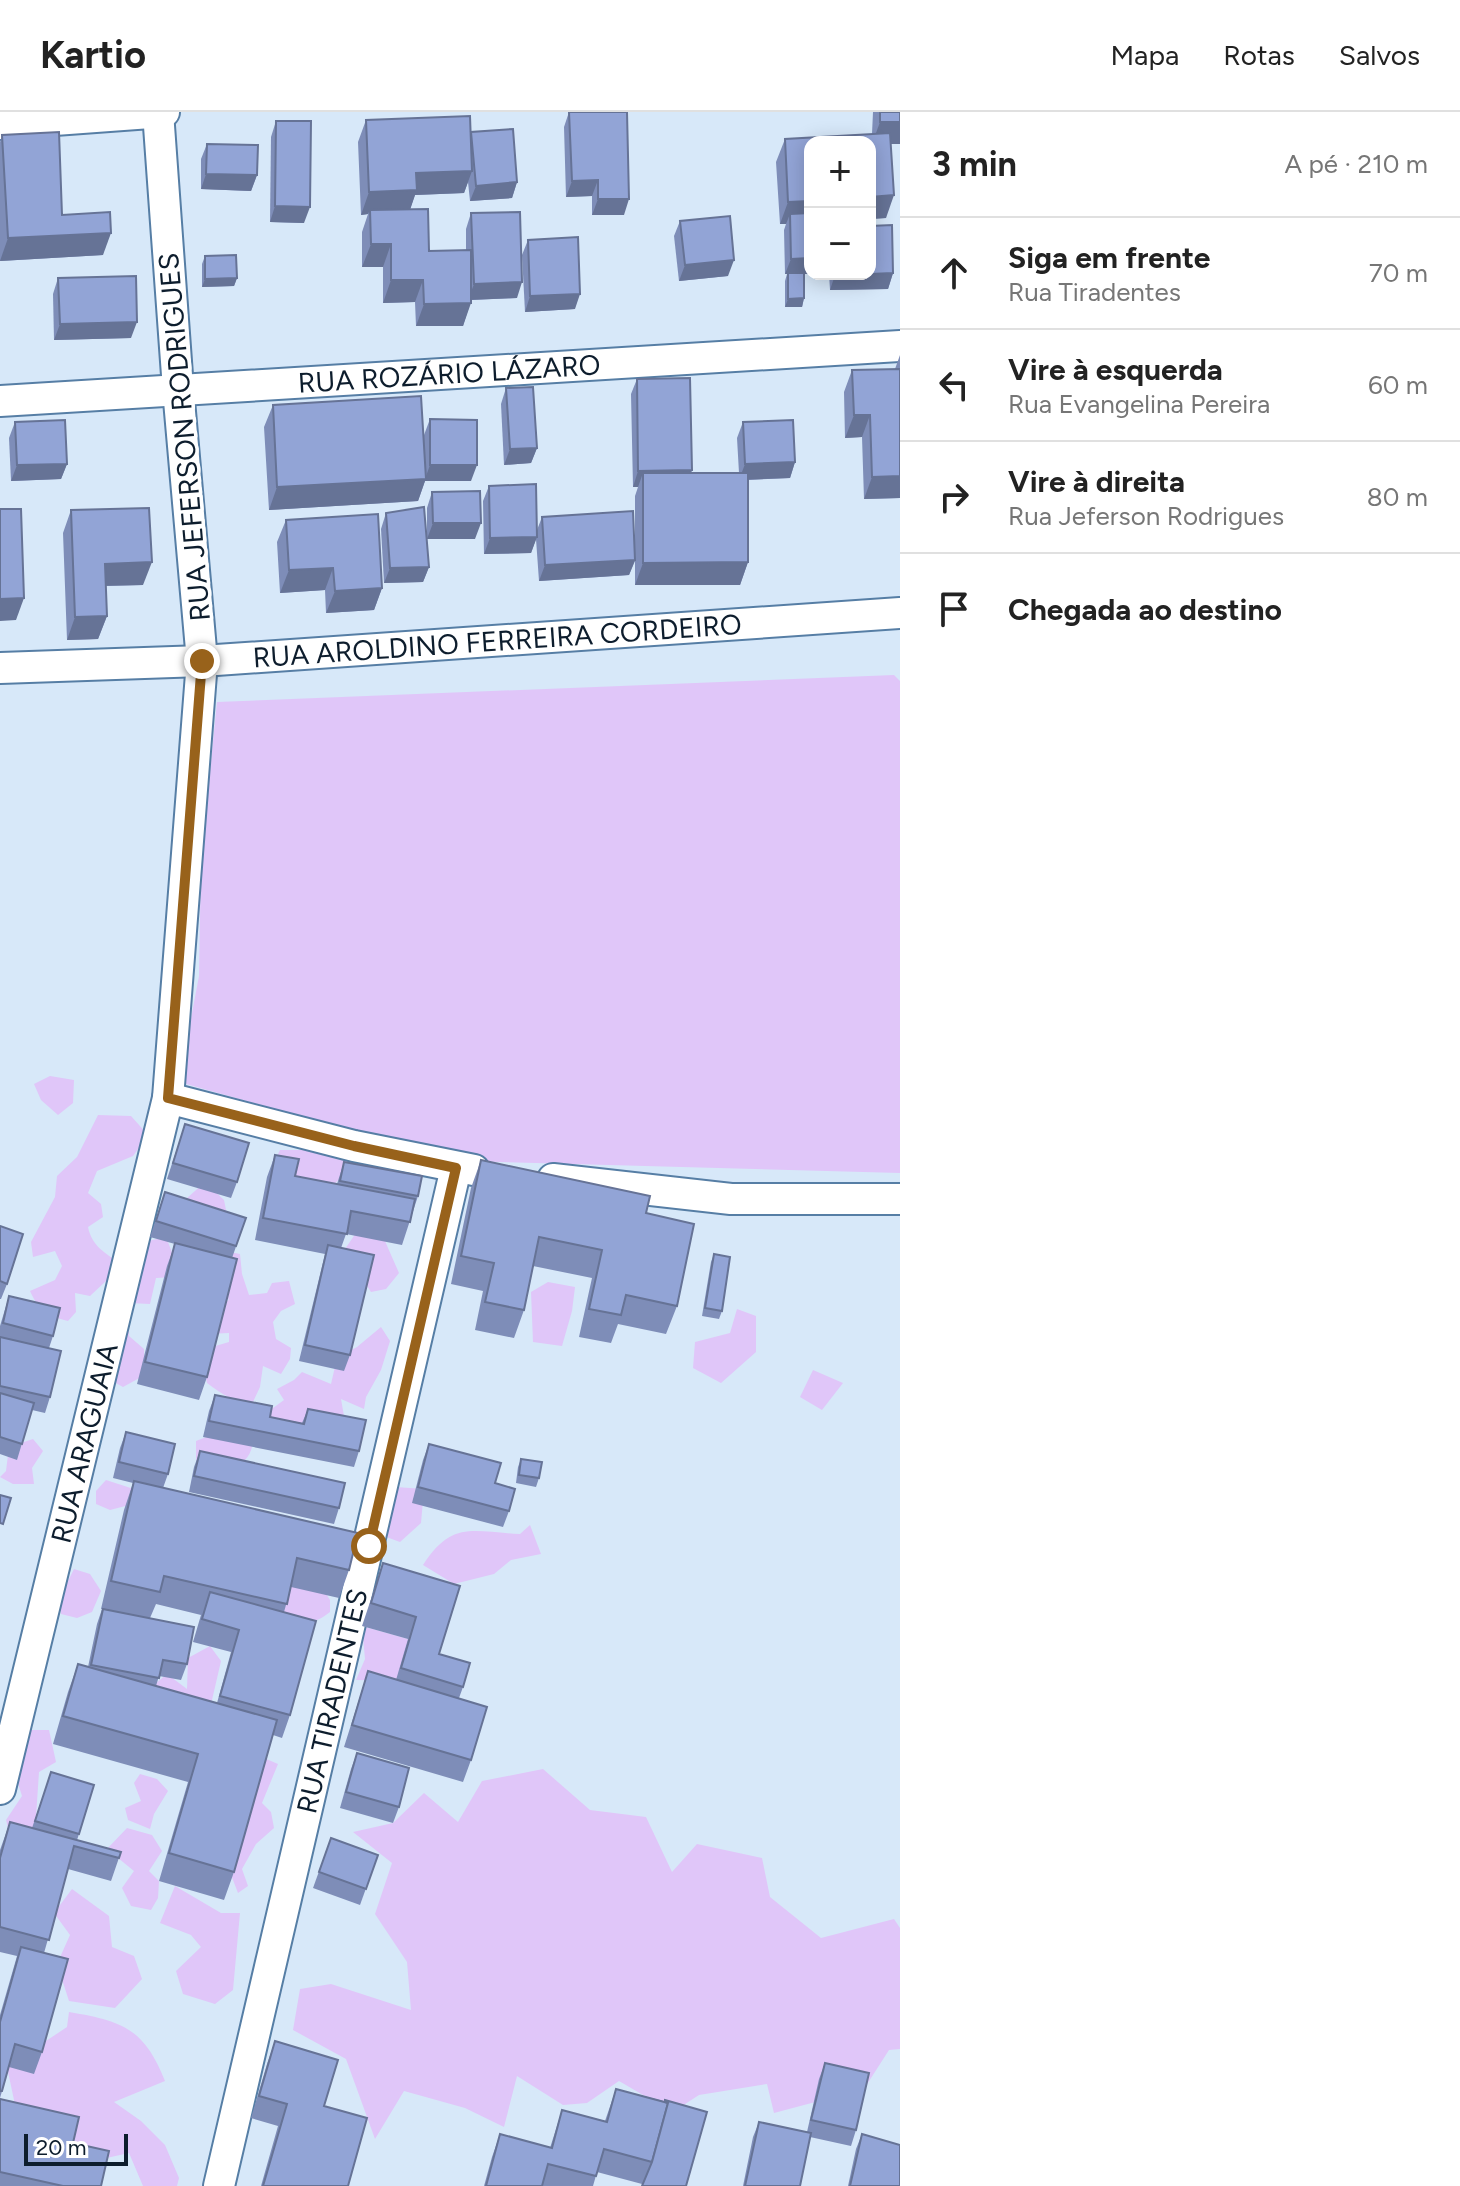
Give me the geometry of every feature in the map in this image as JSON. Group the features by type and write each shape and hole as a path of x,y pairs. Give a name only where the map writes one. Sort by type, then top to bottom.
{"street":[{"name":"RUA JEFERSON RODRIGUES","path":"158,112 202,661 168,1098"},
{"path":"0,124 164,112"},
{"name":"RUA ROZÁRIO LÁZARO","path":"0,401 900,346"},
{"name":"RUA AROLDINO FERREIRA CORDEIRO","path":"0,668 202,661 900,613"},
{"path":"168,1098 354,1146 456,1168 502,1173"},
{"name":"RUA ARAGUAIA","path":"0,1789 168,1098"},
{"name":"RUA TIRADENTES","path":"219,2186 456,1168"},
{"path":"532,1177 731,1199 900,1199"}],"shaded area":[{"path":"894,675 900,681 900,1173 460,1161 179,1082 199,976 201,860 217,702"},
{"path":"50,1076 74,1080 73,1103 58,1115 41,1100 34,1084"},
{"path":"98,1115 131,1116 148,1135 133,1156 97,1171 88,1193 101,1204 103,1217 88,1227 96,1244 118,1262 107,1280 90,1296 75,1293 76,1312 68,1321 44,1312 30,1291 55,1280 62,1266 55,1251 33,1257 31,1242 55,1197 57,1176 77,1157"},
{"path":"280,1150 328,1150 421,1173 413,1182 347,1172 333,1185 319,1191 273,1164"},
{"path":"205,1182 224,1200 227,1215 177,1207"},
{"path":"358,1230 381,1232 399,1273 386,1289 371,1292 358,1272 338,1264"},
{"path":"166,1237 173,1255 174,1277 156,1278 150,1304 129,1303 139,1243"},
{"path":"220,1250 240,1254 249,1295 267,1293 272,1283 289,1281 295,1304 281,1311 273,1322 276,1339 291,1348 290,1359 281,1374 263,1366 260,1387 253,1402 228,1397 207,1383 203,1364 212,1347 229,1342 229,1333 208,1334 213,1308 229,1300 221,1288"},
{"path":"548,1282 575,1287 562,1346 533,1342 531,1292"},
{"path":"737,1309 756,1316 756,1352 721,1383 693,1368 695,1342 730,1333"},
{"path":"129,1317 129,1336 144,1349 145,1375 123,1387 112,1381"},
{"path":"381,1327 390,1341 381,1370 366,1397 364,1409 341,1399 344,1416 330,1418 319,1434 271,1427 269,1411 284,1400 277,1389 302,1372 331,1384 337,1358 357,1347"},
{"path":"813,1370 843,1383 822,1410 800,1397"},
{"path":"224,1430 254,1435 253,1445 240,1464 208,1478 196,1459 196,1441"},
{"path":"33,1439 43,1451 32,1468 34,1484 13,1484 0,1477 6,1471 9,1447"},
{"path":"106,1480 140,1491 141,1502 110,1510 96,1504 96,1491"},
{"path":"396,1487 424,1489 421,1523 400,1542 378,1534"},
{"path":"530,1525 541,1554 511,1560 494,1574 454,1584 423,1565 444,1541 454,1535 476,1531 520,1534"},
{"path":"74,1569 90,1574 101,1591 92,1612 77,1618 61,1614 61,1595"},
{"path":"287,1586 323,1589 330,1600 330,1612 315,1621 303,1622 275,1611"},
{"path":"362,1626 408,1639 417,1664 411,1681 356,1680 365,1659"},
{"path":"210,1646 221,1661 209,1713 161,1696 155,1684 167,1674 187,1689 188,1658"},
{"path":"22,1730 49,1730 56,1762 39,1772 36,1817 40,1829 9,1832 6,1820 22,1796 16,1777"},
{"path":"264,1758 278,1764 262,1803 271,1812 274,1828 256,1844 242,1869 248,1886 238,1893 228,1867"},
{"path":"543,1769 590,1810 646,1817 672,1872 697,1844 762,1858 770,1897 821,1938 894,1919 900,1928 900,2049 889,2050 864,2089 774,2113 767,2084 699,2095 679,2108 643,2095 619,2081 587,2103 563,2105 517,2076 504,2127 465,2108 404,2091 375,2139 346,2059 293,2030 300,1989 331,1984 411,2010 407,1962 375,1914 392,1863 353,1832 393,1823 424,1793 458,1822 482,1781"},
{"path":"140,1774 157,1779 168,1791 154,1814 150,1829 128,1820 125,1808 141,1801 134,1783"},
{"path":"127,1828 152,1835 162,1851 149,1871 159,1881 158,1898 151,1910 131,1906 122,1888 134,1871 107,1849"},
{"path":"175,1886 221,1913 240,1913 233,1990 215,2004 183,1994 176,1971 201,1947 191,1935 160,1923"},
{"path":"72,1889 109,1916 112,1947 134,1956 142,1979 115,2008 69,2001 57,1964 70,1935 54,1913"},
{"path":"69,2012 117,2024 129,2030 149,2049 165,2081 114,2102 141,2121 165,2145 179,2178 177,2186 143,2186 129,2153 102,2159 7,2125 14,2100 7,2067 67,2027"}],"building":[{"path":"569,112 627,112 629,199 598,199 598,180 572,181"},
{"path":"880,112 900,112 900,122 880,122"},
{"path":"470,116 472,171 416,173 417,190 369,192 366,120"},
{"path":"276,121 311,121 310,207 275,206"},
{"path":"513,129 517,182 476,186 471,132"},
{"path":"59,132 62,215 110,212 111,233 8,238 2,135"},
{"path":"890,133 894,195 876,196 876,136 838,136"},
{"path":"804,138 804,201 788,202 785,139"},
{"path":"207,144 258,145 257,175 206,174"},
{"path":"428,209 429,251 471,250 471,303 424,304 423,280 391,280 391,244 371,244 370,210"},
{"path":"520,212 522,282 474,284 471,213"},
{"path":"804,213 804,258 791,259 790,214"},
{"path":"730,216 734,260 685,265 680,221"},
{"path":"892,225 893,273 876,274 876,226"},
{"path":"578,237 580,294 530,296 528,240"},
{"path":"236,255 237,278 205,279 205,256"},
{"path":"788,273 804,273 804,298 788,299"},
{"path":"136,276 137,322 60,324 58,278"},
{"path":"900,369 900,476 872,477 870,415 854,415 852,370"},
{"path":"690,378 692,470 638,471 637,379"},
{"path":"533,387 537,448 510,449 506,388"},
{"path":"421,396 426,479 277,487 273,405"},
{"path":"430,419 477,420 477,465 430,465"},
{"path":"65,420 67,464 17,465 15,422"},
{"path":"793,420 795,462 745,464 743,422"},
{"path":"643,473 748,473 748,562 643,563"},
{"path":"536,484 537,537 490,538 489,486"},
{"path":"480,491 481,523 433,523 432,492"},
{"path":"424,507 429,567 390,568 386,513"},
{"path":"149,508 152,562 105,564 107,616 75,617 71,510"},
{"path":"0,509 21,509 24,598 0,599"},
{"path":"633,511 635,560 545,565 542,517"},
{"path":"378,514 382,588 335,591 333,568 289,570 286,520"},
{"path":"185,1124 249,1143 237,1182 173,1163"},
{"path":"275,1155 299,1159 295,1176 415,1199 410,1222 351,1211 347,1234 263,1218"},
{"path":"481,1160 650,1196 646,1213 694,1224 677,1306 626,1295 621,1315 589,1309 602,1250 539,1237 524,1310 485,1302 494,1263 461,1256"},
{"path":"344,1162 422,1176 418,1196 340,1181"},
{"path":"165,1192 246,1218 236,1246 156,1221"},
{"path":"0,1226 23,1234 7,1284 0,1281"},
{"path":"175,1243 237,1259 207,1377 145,1362"},
{"path":"328,1245 374,1255 350,1355 305,1345"},
{"path":"714,1254 730,1257 722,1311 705,1308"},
{"path":"9,1296 60,1308 53,1336 3,1323"},
{"path":"0,1337 61,1351 50,1397 0,1386"},
{"path":"0,1393 34,1403 22,1444 0,1437"},
{"path":"215,1395 272,1406 270,1417 304,1424 308,1409 366,1420 359,1451 209,1421"},
{"path":"126,1432 175,1444 168,1474 119,1462"},
{"path":"429,1444 501,1463 495,1483 515,1489 509,1511 418,1487"},
{"path":"200,1451 345,1483 339,1508 194,1476"},
{"path":"521,1459 542,1462 539,1478 519,1475"},
{"path":"134,1481 358,1533 349,1570 297,1558 287,1604 164,1576 160,1592 111,1581"},
{"path":"0,1495 11,1498 3,1524 0,1523"},
{"path":"383,1563 460,1586 439,1654 470,1663 463,1687 401,1668 416,1617 371,1603"},
{"path":"210,1592 316,1621 290,1715 220,1696 239,1630 202,1619"},
{"path":"103,1609 194,1627 187,1664 163,1660 159,1678 91,1665"},
{"path":"78,1664 277,1720 234,1872 169,1853 198,1754 63,1716"},
{"path":"368,1671 487,1707 471,1760 352,1725"},
{"path":"357,1753 409,1768 399,1807 346,1792"},
{"path":"51,1772 94,1785 79,1834 35,1821"},
{"path":"10,1822 121,1852 119,1858 74,1846 49,1940 0,1927 0,1858"},
{"path":"331,1838 378,1855 366,1889 319,1872"},
{"path":"21,1947 68,1959 42,2052 15,2044 0,2091 0,2022"},
{"path":"275,2041 338,2060 324,2106 367,2118 348,2186 263,2186 287,2104 259,2096"},
{"path":"825,2063 869,2073 856,2130 811,2120"},
{"path":"616,2089 668,2103 652,2162 604,2149 596,2176 548,2164 542,2186 486,2186 500,2134 552,2148 562,2110 607,2122"},
{"path":"0,2099 79,2117 73,2143 109,2151 101,2186 63,2186 0,2172"},
{"path":"665,2100 707,2112 686,2186 642,2186 668,2103"},
{"path":"759,2122 811,2133 800,2186 745,2186"},
{"path":"862,2134 900,2145 900,2186 850,2186"}],"route":[{"path":"202,661 168,1098 354,1146 456,1168 369,1546"}]}
